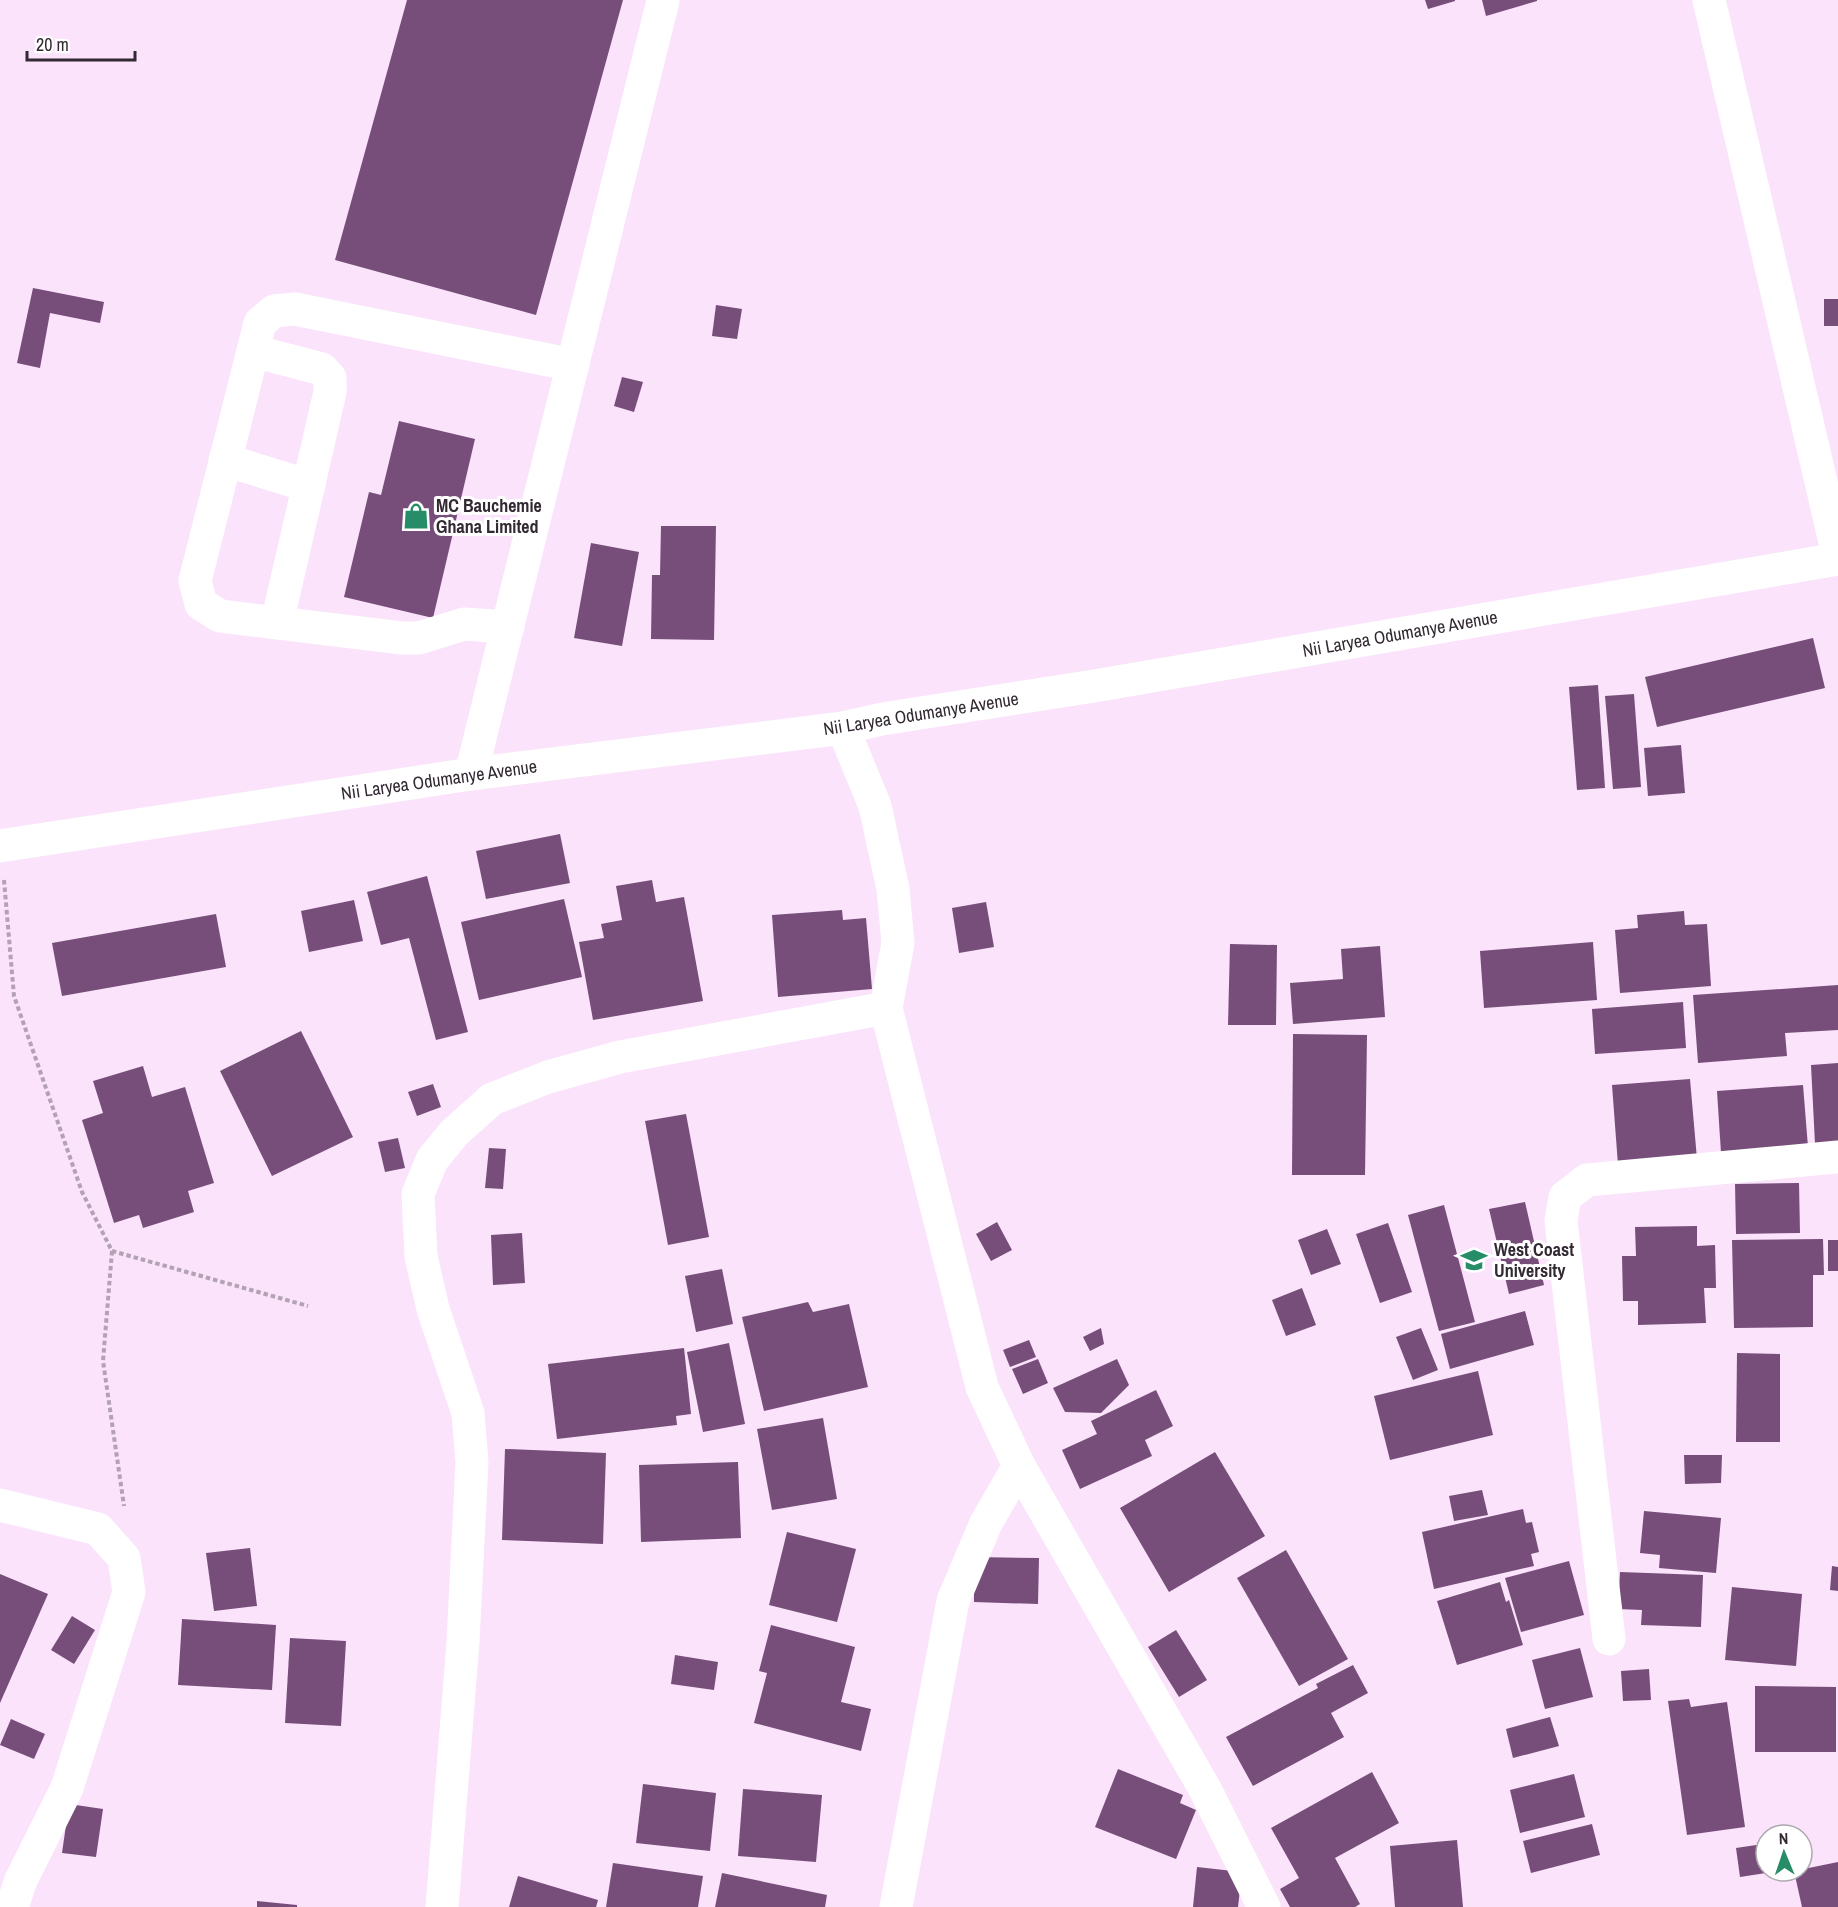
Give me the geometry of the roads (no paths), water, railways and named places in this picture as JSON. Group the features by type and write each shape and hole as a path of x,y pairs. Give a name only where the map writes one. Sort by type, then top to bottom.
{"street":[{"path":"1709,0 1838,557"},
{"path":"471,774 663,1"},
{"path":"508,627 464,624 419,638 402,638 220,616 201,604 195,580 260,323 274,311 295,309 573,365"},
{"path":"253,351 322,369 330,378 330,392 278,623"},
{"path":"225,460 309,486"},
{"name":"Nii Laryea Odumanye Avenue","path":"1,846 471,774 843,728 882,719 1106,684 1838,557"},
{"path":"843,728 875,806 893,889 898,943 886,1008 982,1387 1019,1466 1205,1789 1264,1907"},
{"path":"442,1907 463,1642 472,1462 468,1413 433,1309 421,1256 418,1194 432,1160 454,1132 492,1100 548,1077 620,1057 886,1008"},
{"path":"1609,1639 1561,1221 1564,1197 1587,1180 1838,1157"},
{"path":"896,1907 953,1601 986,1523 1019,1466"},
{"path":"0,1505 98,1529 124,1558 129,1592 66,1788 21,1880 12,1907"}],"place":[{"name":"MC Bauchemie Ghana Limited","path":"416,516"},
{"name":"West Coast University","path":"1474,1260"}]}
